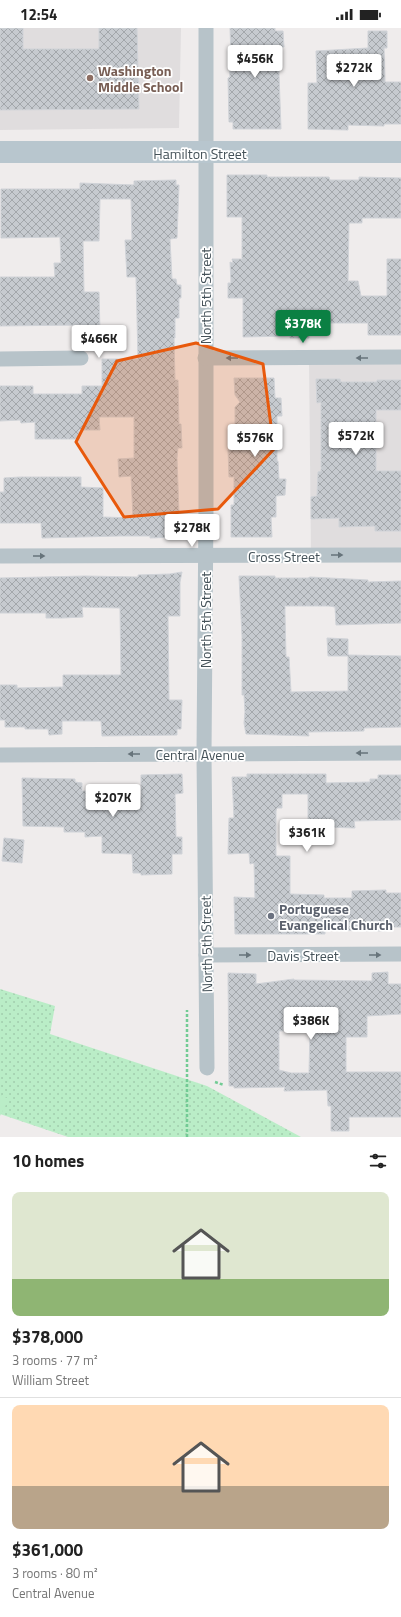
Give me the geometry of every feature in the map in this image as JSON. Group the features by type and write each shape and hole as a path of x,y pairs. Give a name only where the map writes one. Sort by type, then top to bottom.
{"street":[{"name":"North 5th Street","path":"206,28 204,754 207,1068"},
{"name":"Hamilton Street","path":"0,152 401,152"},
{"path":"0,359 81,358"},
{"path":"205,358 401,358"},
{"name":"Cross Street","path":"0,556 401,555"},
{"name":"Central Avenue","path":"0,756 401,753"},
{"name":"Davis Street","path":"206,955 401,954"}],"path":[{"path":"187,1010 187,1137"}],"highlighted area":[{"path":"196,343 263,364 274,449 218,509 124,517 76,442 117,361"}],"shaded area":[{"name":"Washington Middle School","path":"0,28 181,28 179,128 0,130"},
{"path":"401,357 401,553 311,556 309,358"}],"green space":[{"path":"0,989 55,1006 50,1034 207,1086 301,1137 68,1137 0,1114"},
{"path":"0,1095 9,1099 0,1116"}],"building":[{"path":"0,28 23,28 23,49 99,49 99,28 137,28 139,109 0,110"},
{"path":"230,28 275,28 275,31 283,31 284,47 278,47 281,129 233,129 233,122 229,122 228,78 230,77 229,58 231,58"},
{"path":"368,31 387,31 387,48 384,48 385,82 401,82 401,124 384,124 384,126 348,125 348,130 308,129 308,83 317,83 316,51 368,48"},
{"path":"227,175 267,175 267,177 329,177 330,180 359,180 359,177 401,178 401,218 362,218 362,223 349,223 348,281 358,281 361,296 387,296 387,259 401,259 401,335 368,335 368,323 308,323 309,338 290,338 290,336 243,337 243,298 228,298 228,283 231,283 230,262 233,263 232,259 242,259 242,217 227,217"},
{"path":"176,180 176,185 179,185 177,238 170,239 172,279 176,279 177,285 181,285 181,298 179,298 179,318 175,318 174,338 175,380 178,380 179,424 181,424 182,448 178,448 177,458 179,513 177,513 177,537 150,538 150,536 119,536 42,538 41,523 0,523 0,492 4,492 4,478 20,477 81,477 81,487 103,488 103,517 133,518 131,476 119,477 118,459 134,458 134,417 99,417 100,430 79,430 79,439 35,439 35,422 21,423 20,420 0,421 0,386 33,386 33,394 82,394 82,386 102,386 102,359 138,359 136,277 127,277 125,240 132,240 131,199 100,199 99,241 83,241 84,292 99,292 100,332 82,332 82,325 0,326 0,277 55,277 54,263 61,263 60,237 1,238 1,189 80,189 80,183 134,185 134,181"},
{"path":"234,378 274,378 275,398 281,398 282,416 277,416 277,461 279,479 286,479 285,495 276,496 276,517 271,517 272,537 231,537 231,505 234,505 234,477 229,477 228,450 231,450 231,426 235,426 235,407 240,402 235,395"},
{"path":"316,379 340,379 341,382 401,380 401,410 376,410 376,471 401,471 401,531 375,531 375,526 339,527 339,518 311,519 311,497 317,496 318,472 321,471 321,402 317,403"},
{"path":"182,572 180,582 180,616 168,616 169,700 182,700 181,729 177,729 177,735 102,736 101,721 62,721 62,734 49,735 48,729 5,727 5,720 0,720 0,685 17,685 17,688 63,687 63,675 121,675 120,608 82,607 83,617 62,618 46,618 46,613 0,613 0,578 85,576 138,577 138,575"},
{"path":"239,576 275,576 275,578 310,577 368,580 368,582 401,581 401,623 336,625 335,607 329,606 285,606 285,614 286,657 289,657 291,692 348,691 348,656 328,656 327,638 348,639 348,655 401,656 401,727 364,728 364,731 308,732 309,736 246,734 244,723 244,695 242,695 242,636"},
{"path":"182,774 183,793 175,794 176,837 182,837 182,854 172,854 172,874 141,875 141,873 133,873 132,854 102,853 102,836 85,837 85,832 64,832 64,827 23,826 22,778 75,779 75,782 82,783 82,791 99,791 100,797 139,797 141,796 141,775"},
{"path":"247,774 326,774 326,783 370,782 370,779 378,779 378,775 401,775 401,820 354,821 355,828 326,827 326,829 308,830 308,794 282,794 282,808 277,808 276,811 276,856 290,856 290,894 324,895 324,898 352,898 352,891 386,890 386,893 401,893 401,927 387,927 387,931 325,930 325,934 235,934 234,897 255,898 254,863 250,864 249,853 228,854 229,818 234,818 232,777 247,777"},
{"path":"4,838 24,840 22,863 2,861"},
{"path":"388,972 388,984 401,984 401,1014 367,1016 367,1037 346,1037 346,1072 401,1072 401,1117 349,1117 349,1131 331,1131 331,1106 328,1106 327,1090 284,1091 285,1087 234,1088 234,1086 229,1086 228,973 256,974 256,984 294,979 372,981 372,973","holes":["310,1030 309,1073 291,1073 279,1070 279,1031"]}],"place":[{"name":"Washington Middle School","path":"90,78"},
{"name":"Portuguese Evangelical Church","path":"271,916"}]}
